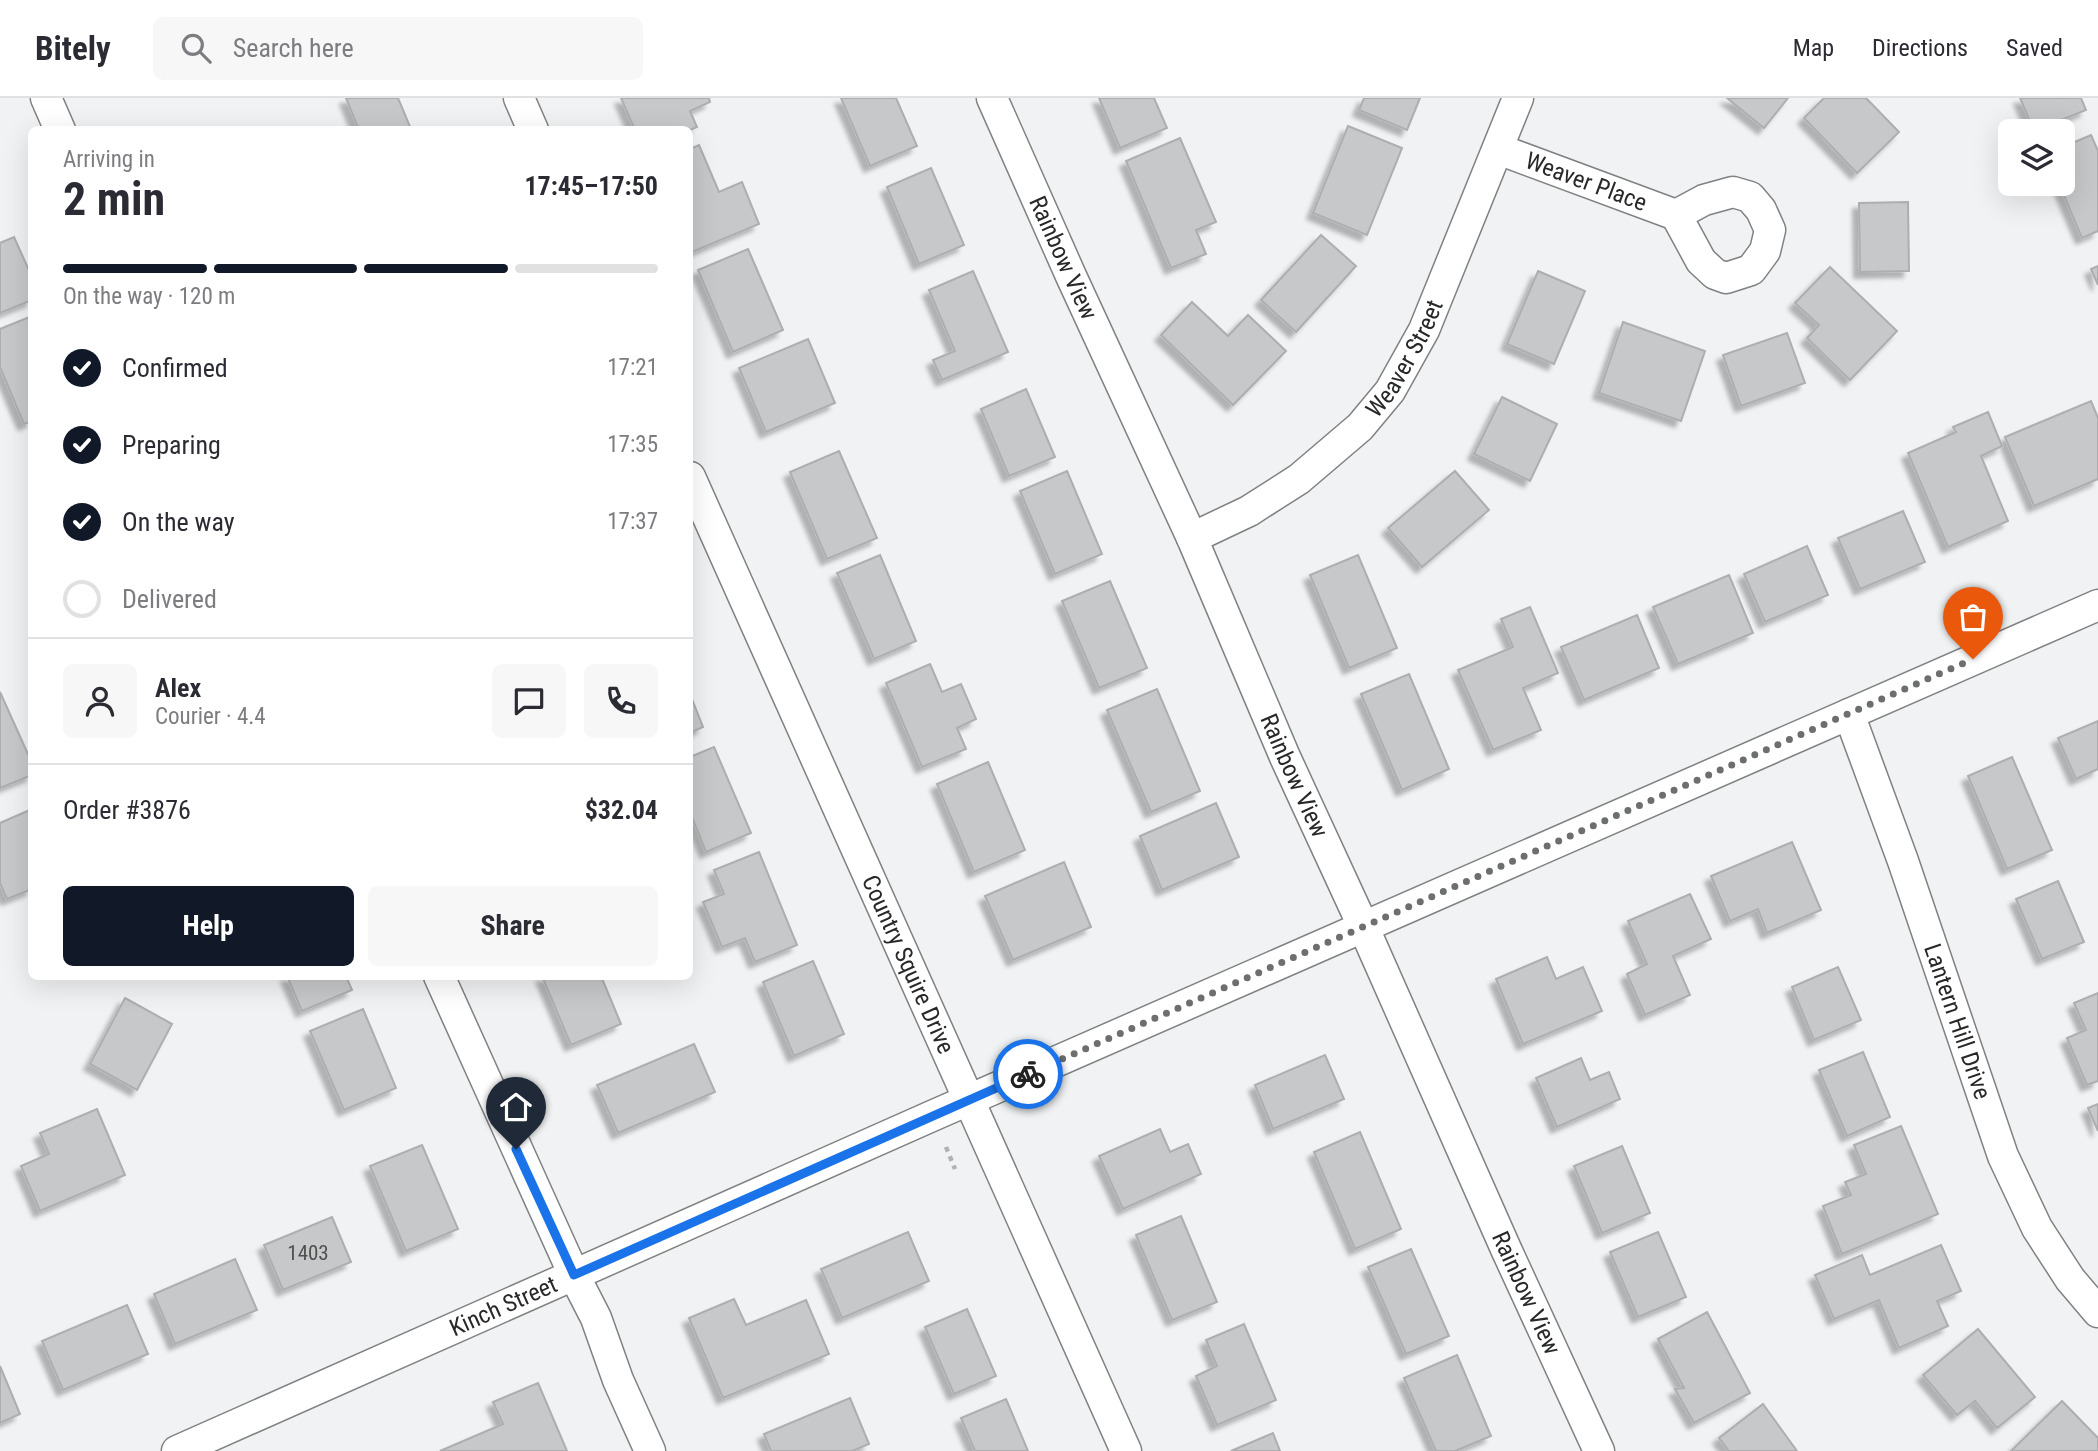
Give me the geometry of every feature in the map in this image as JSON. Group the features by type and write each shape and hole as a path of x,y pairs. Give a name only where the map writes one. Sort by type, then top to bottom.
{"street":[{"path":"46,98 58,126"},
{"path":"519,98 531,126"},
{"name":"Rainbow View","path":"992,98 1192,538 1285,757 1599,1451"},
{"name":"Weaver Street","path":"1192,538 1249,511 1298,479 1360,427 1390,391 1424,330 1518,98"},
{"name":"Weaver Place","path":"1498,149 1676,215"},
{"name":"Country Squire Drive","path":"693,484 1126,1451"},
{"name":"Kinch Street","path":"177,1451 1363,926 2098,605"},
{"name":"Lantern Hill Drive","path":"1849,714 1903,861 2003,1156 2037,1228 2070,1279 2098,1311"},
{"path":"441,980 596,1318 618,1380 650,1451"}],"building":[{"path":"346,98 398,98 410,126 357,126"},
{"path":"621,98 709,98 710,102 690,111 697,127 693,129 693,126 633,126"},
{"path":"841,98 896,98 917,146 870,166"},
{"path":"1099,98 1154,98 1167,128 1120,148"},
{"path":"1364,98 1420,98 1407,130 1359,110"},
{"path":"1727,98 1788,98 1764,128"},
{"path":"1824,98 1866,98 1899,132 1857,173 1804,118"},
{"path":"2020,98 2081,98 2086,110 2064,119 2029,119"},
{"path":"1348,126 1402,148 1367,235 1313,213"},
{"path":"2091,135 2098,151 2098,231 2082,238 2064,196 2075,196 2075,142"},
{"path":"1180,138 1216,222 1196,230 1206,254 1171,268 1126,161"},
{"path":"699,145 719,192 742,182 759,224 693,252 693,148"},
{"path":"931,168 964,245 919,264 887,187"},
{"path":"1908,202 1909,271 1860,272 1859,203"},
{"path":"1321,235 1356,266 1296,332 1261,300"},
{"path":"14,237 28,268 28,302 0,313 0,243"},
{"path":"748,249 783,330 733,352 698,270"},
{"path":"2098,266 2098,285 2091,269"},
{"path":"1830,267 1897,331 1850,380 1807,338 1819,325 1795,303"},
{"path":"973,271 1008,352 942,380 933,360 955,351 929,290"},
{"path":"1538,271 1585,291 1554,364 1507,344"},
{"path":"1192,302 1228,336 1248,315 1286,351 1233,405 1161,335"},
{"path":"28,318 28,422 24,424 0,367 0,329"},
{"path":"1623,322 1705,351 1681,421 1599,393"},
{"path":"1787,333 1805,383 1741,406 1723,355"},
{"path":"808,339 835,403 766,432 739,368"},
{"path":"1026,389 1055,457 1009,476 981,409"},
{"path":"1502,397 1557,424 1530,481 1474,454"},
{"path":"2091,401 2098,418 2098,479 2034,506 2005,437"},
{"path":"1988,412 2002,446 1981,456 2008,521 1948,547 1908,453 1956,432 1953,427"},
{"path":"839,451 877,538 827,559 790,472"},
{"path":"1067,471 1102,554 1055,574 1020,491"},
{"path":"1455,471 1489,510 1422,567 1388,528"},
{"path":"1903,511 1925,562 1860,589 1838,538"},
{"path":"1807,546 1828,595 1765,622 1744,574"},
{"path":"880,555 916,641 874,659 837,573"},
{"path":"1358,555 1397,648 1349,668 1310,575"},
{"path":"1729,575 1753,633 1678,664 1653,607"},
{"path":"1110,581 1147,668 1099,688 1062,601"},
{"path":"1530,607 1558,673 1523,688 1541,730 1493,750 1458,670 1513,647 1501,619"},
{"path":"1637,615 1659,668 1584,700 1561,647"},
{"path":"930,664 942,692 961,684 976,719 957,728 966,749 922,767 886,683"},
{"path":"1409,674 1449,769 1402,790 1361,694"},
{"path":"1157,689 1200,791 1151,812 1107,710"},
{"path":"0,692 28,754 28,777 0,788"},
{"path":"693,702 703,727 693,732"},
{"path":"2098,721 2098,769 2076,779 2058,738"},
{"path":"714,747 751,833 706,852 693,820 693,756"},
{"path":"2012,757 2052,850 2007,869 1968,776"},
{"path":"988,762 1025,850 974,872 937,784"},
{"path":"1216,803 1239,857 1162,890 1140,836"},
{"path":"28,811 28,891 7,899 0,883 0,823"},
{"path":"1792,842 1821,910 1767,933 1758,909 1730,921 1711,876"},
{"path":"759,852 797,945 755,962 745,938 722,947 703,902 724,894 714,870"},
{"path":"1064,862 1091,927 1013,960 985,896"},
{"path":"2058,881 2084,942 2042,959 2016,899"},
{"path":"1690,894 1711,939 1673,956 1690,995 1645,1015 1627,974 1647,964 1628,921"},
{"path":"1547,957 1556,979 1583,967 1602,1011 1523,1044 1496,979"},
{"path":"813,961 844,1034 794,1056 763,982"},
{"path":"1838,967 1861,1020 1814,1040 1792,987"},
{"path":"289,980 348,980 352,990 302,1011"},
{"path":"544,980 603,980 621,1024 571,1045"},
{"path":"2098,993 2098,1081 2087,1085 2067,1038 2086,1030 2074,1003"},
{"path":"125,998 172,1024 137,1090 90,1064"},
{"path":"363,1009 396,1088 344,1110 310,1031"},
{"path":"694,1044 715,1092 618,1133 597,1085"},
{"path":"1863,1052 1890,1117 1847,1136 1819,1070"},
{"path":"1325,1055 1344,1099 1273,1129 1255,1085"},
{"path":"1581,1058 1590,1080 1609,1072 1620,1099 1557,1127 1536,1078"},
{"path":"2098,1104 2098,1131 2088,1108"},
{"path":"97,1109 125,1175 40,1211 21,1166 49,1154 40,1133"},
{"path":"1901,1126 1938,1214 1842,1254 1823,1206 1851,1195 1845,1182 1866,1174 1854,1145"},
{"path":"1160,1129 1170,1152 1188,1144 1201,1174 1123,1209 1099,1156"},
{"path":"1360,1132 1401,1229 1355,1249 1314,1152"},
{"path":"422,1145 458,1229 406,1251 370,1166"},
{"path":"1622,1146 1650,1213 1602,1233 1574,1166"},
{"path":"1181,1216 1217,1302 1172,1320 1136,1235"},
{"path":"332,1217 351,1262 283,1290 264,1245"},
{"path":"908,1232 929,1281 842,1318 821,1269"},
{"path":"1658,1232 1686,1297 1638,1317 1610,1252"},
{"path":"1941,1245 1961,1291 1937,1301 1948,1326 1899,1348 1879,1300 1834,1319 1815,1275 1862,1255 1870,1275"},
{"path":"1411,1249 1449,1336 1406,1354 1368,1267"},
{"path":"235,1259 257,1310 175,1344 154,1294"},
{"path":"734,1299 746,1325 806,1300 829,1354 723,1398 689,1318"},
{"path":"127,1305 148,1354 63,1390 42,1341"},
{"path":"967,1309 996,1376 954,1394 925,1327"},
{"path":"1707,1312 1750,1393 1694,1423 1675,1389 1684,1388 1658,1339"},
{"path":"1244,1324 1276,1400 1217,1425 1196,1376 1217,1366 1206,1340"},
{"path":"1978,1329 2035,1397 1997,1428 1975,1401 1957,1415 1923,1375"},
{"path":"1457,1355 1491,1436 1455,1451 1436,1451 1404,1378"},
{"path":"0,1366 20,1414 0,1423"},
{"path":"538,1383 567,1451 440,1451 503,1424 493,1402"},
{"path":"850,1398 869,1444 852,1451 771,1451 764,1434"},
{"path":"1006,1399 1028,1451 975,1451 961,1418"},
{"path":"2062,1401 2098,1438 2098,1451 2011,1451"},
{"path":"1763,1404 1797,1451 1729,1451 1719,1438"},
{"path":"1273,1433 1280,1451 1231,1451"}],"way so far":[{"path":"1028,1074 1973,659"}],"route":[{"path":"516,1149 574,1275 1028,1074"}]}
